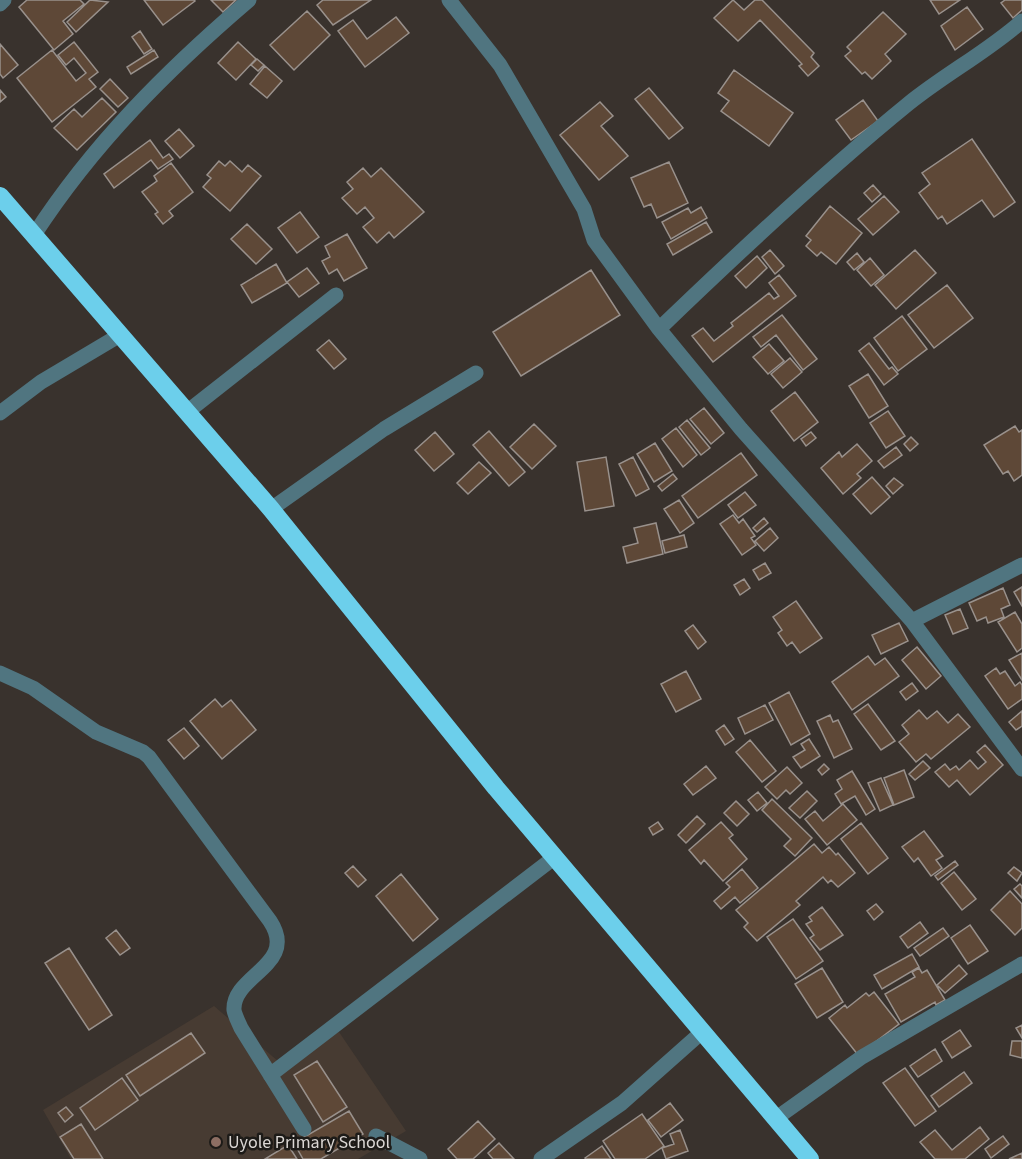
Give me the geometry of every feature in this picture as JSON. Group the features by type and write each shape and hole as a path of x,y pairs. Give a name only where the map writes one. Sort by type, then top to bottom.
{"highway":[{"path":"0,196 271,509 496,788 810,1159"}],"street":[{"path":"0,4 4,0"},
{"path":"34,235 102,141 127,113 169,70 249,0"},
{"path":"449,0 500,65 584,209 594,240 659,330 741,429 912,621 1022,769"},
{"path":"659,330 873,133 939,80 999,40 1022,21"},
{"path":"187,412 336,295"},
{"path":"0,413 41,382 120,335"},
{"path":"271,509 384,429 476,373"},
{"path":"912,621 1022,565"},
{"path":"0,673 33,688 96,732 143,752 149,757 270,921 276,936 275,954 238,994 234,1010 241,1029 304,1129"},
{"path":"270,1075 555,857"},
{"path":"775,1119 862,1057 1022,964"},
{"path":"541,1159 622,1103 702,1032"},
{"path":"376,1136 420,1159"}],"shaded area":[{"path":"214,1006 279,1062 339,1032 406,1131 358,1159 71,1159 43,1110"}],"building":[{"path":"27,0 80,0 84,4 63,21 73,34 54,50 19,7"},
{"path":"90,0 108,2 76,32 67,22"},
{"path":"144,0 194,0 195,1 163,25"},
{"path":"211,0 236,0 223,12"},
{"path":"323,0 371,0 333,25 317,5"},
{"path":"733,0 744,10 755,0 762,0 814,53 811,57 819,66 808,76 799,66 802,64 760,20 738,41 714,18"},
{"path":"930,0 960,0 939,14"},
{"path":"1005,0 1022,0 1022,10 1013,18 1001,3"},
{"path":"967,7 983,29 955,50 941,26"},
{"path":"307,11 330,35 294,70 270,45"},
{"path":"883,12 906,34 885,54 891,61 872,79 865,72 862,74 845,56 851,51 847,47"},
{"path":"396,17 409,33 365,67 338,31 353,20 367,39"},
{"path":"140,31 152,49 144,54 132,37"},
{"path":"74,42 98,72 89,79 96,87 52,122 17,78 52,50 76,81 86,73 74,58 66,65 58,55"},
{"path":"238,42 256,59 236,80 218,63"},
{"path":"0,44 18,65 3,78 0,74"},
{"path":"154,50 158,57 131,74 127,67"},
{"path":"257,59 264,65 258,71 251,65"},
{"path":"265,66 282,81 267,98 250,84"},
{"path":"734,70 793,113 769,146 721,111 729,101 718,93"},
{"path":"110,79 128,98 118,107 100,89"},
{"path":"649,88 683,128 669,139 635,99"},
{"path":"0,90 6,97 0,102"},
{"path":"102,98 116,112 77,150 54,128 74,109 82,117"},
{"path":"863,100 878,121 851,140 836,120"},
{"path":"600,102 613,116 601,126 628,156 599,180 560,135"},
{"path":"179,129 194,146 180,158 165,141"},
{"path":"972,139 1015,202 994,217 982,200 947,224 942,216 938,219 919,193 930,184 922,173"},
{"path":"150,140 163,158 169,154 173,159 158,169 151,160 114,188 104,174"},
{"path":"219,161 225,166 230,161 242,172 248,165 261,176 230,211 203,187 211,178 207,175"},
{"path":"669,162 688,203 657,218 651,204 644,207 631,178"},
{"path":"171,163 193,192 169,211 173,216 163,224 155,214 158,212 142,192 157,181 154,176"},
{"path":"363,168 371,177 381,168 424,212 394,238 389,232 377,243 363,227 374,218 365,207 357,214 342,198 353,189 347,182"},
{"path":"873,185 881,194 872,202 864,193"},
{"path":"884,196 899,212 873,235 858,219"},
{"path":"830,206 862,233 836,264 821,252 817,256 806,246 811,240 806,236"},
{"path":"701,207 707,218 671,239 662,222 688,208 691,213"},
{"path":"300,212 319,237 297,253 278,228"},
{"path":"706,222 712,232 673,255 667,244"},
{"path":"247,224 272,249 256,264 231,239"},
{"path":"347,234 367,268 344,281 337,269 329,274 322,261 330,257 325,246"},
{"path":"770,250 784,266 775,274 762,257"},
{"path":"915,250 936,273 896,309 875,285"},
{"path":"857,253 864,262 854,270 847,262"},
{"path":"757,256 767,268 746,288 735,276"},
{"path":"870,258 884,275 871,286 857,270"},
{"path":"276,264 287,283 252,303 241,285"},
{"path":"307,268 319,283 299,297 287,282"},
{"path":"591,270 620,315 521,376 493,332"},
{"path":"779,275 796,296 713,362 692,336 703,328 714,341 733,326 731,323 769,293 774,299 779,296 769,283"},
{"path":"947,285 973,318 934,348 908,315"},
{"path":"782,315 817,359 803,370 776,335 761,347 753,337"},
{"path":"902,316 927,349 898,371 874,338"},
{"path":"329,340 346,359 334,369 317,350"},
{"path":"869,343 889,369 892,367 898,374 884,385 859,351"},
{"path":"769,344 784,361 768,374 753,357"},
{"path":"790,358 802,372 783,388 771,374"},
{"path":"868,374 888,406 869,418 849,386"},
{"path":"795,392 818,422 794,441 771,411"},
{"path":"704,408 724,433 711,444 690,419"},
{"path":"888,411 905,436 886,448 870,423"},
{"path":"687,420 710,448 701,455 679,427"},
{"path":"534,424 556,446 532,469 510,447"},
{"path":"1015,426 1019,432 1022,430 1022,475 1014,481 1008,471 1003,474 984,445"},
{"path":"676,428 697,455 683,467 662,439"},
{"path":"489,431 525,472 509,486 473,445"},
{"path":"435,432 454,454 434,471 415,450"},
{"path":"811,432 816,438 806,446 801,439"},
{"path":"911,437 918,444 910,451 904,444"},
{"path":"655,443 672,471 654,482 637,454"},
{"path":"857,444 872,461 857,474 861,478 843,494 821,468 839,452 842,457"},
{"path":"896,447 902,455 884,468 878,461"},
{"path":"741,453 757,475 698,518 682,496"},
{"path":"606,457 614,506 585,511 577,462"},
{"path":"633,457 649,489 636,496 619,464"},
{"path":"479,462 491,473 468,494 457,483"},
{"path":"673,474 677,479 662,491 658,486"},
{"path":"872,477 890,497 871,514 853,494"},
{"path":"894,478 903,485 893,494 886,486"},
{"path":"745,492 756,505 738,518 728,505"},
{"path":"679,500 694,523 680,533 664,509"},
{"path":"733,515 739,523 743,519 755,536 751,538 756,545 742,555 720,524"},
{"path":"764,518 768,523 757,532 753,528"},
{"path":"656,523 663,554 627,563 623,547 638,543 634,528"},
{"path":"770,528 778,538 764,551 755,541"},
{"path":"684,535 687,547 665,553 662,541"},
{"path":"765,563 771,573 759,580 753,570"},
{"path":"744,579 750,588 740,595 734,585"},
{"path":"1022,587 1022,606 1014,592"},
{"path":"1003,588 1010,605 1001,609 1004,617 988,623 986,617 977,621 969,603"},
{"path":"796,601 822,638 800,653 792,642 787,646 778,633 782,630 773,617"},
{"path":"960,609 968,628 953,634 945,615"},
{"path":"1015,612 1022,624 1022,648 1017,652 998,622"},
{"path":"899,623 908,641 881,654 872,635"},
{"path":"693,625 706,642 698,649 685,631"},
{"path":"917,647 941,676 926,689 902,660"},
{"path":"1022,653 1022,680 1009,660"},
{"path":"868,656 875,665 885,658 899,676 852,710 832,682"},
{"path":"996,668 1000,674 1005,671 1015,686 1020,682 1022,685 1022,699 1008,709 985,676"},
{"path":"686,671 701,699 676,712 661,684"},
{"path":"912,683 918,691 906,700 900,692"},
{"path":"789,692 810,734 791,745 769,703"},
{"path":"215,699 222,707 231,700 256,730 222,759 190,721"},
{"path":"868,704 895,741 881,750 854,714"},
{"path":"765,705 773,720 745,734 738,718"},
{"path":"919,710 927,719 937,711 948,723 958,714 970,727 931,759 926,754 916,762 899,742 909,734 902,725"},
{"path":"1022,711 1022,726 1016,730 1009,722"},
{"path":"830,715 833,722 838,720 852,749 834,758 817,721"},
{"path":"724,725 734,739 725,745 716,731"},
{"path":"184,728 199,746 184,759 168,740"},
{"path":"809,739 820,756 801,768 793,757 805,750 801,744"},
{"path":"750,740 776,771 762,782 736,752"},
{"path":"985,745 1003,765 970,795 957,780 949,787 935,772 945,764 950,770 956,766 959,770 970,760 978,769 986,762 977,752"},
{"path":"923,761 930,768 915,780 909,774"},
{"path":"824,764 829,769 822,775 818,770"},
{"path":"706,766 716,778 693,795 684,784"},
{"path":"787,767 802,783 790,794 786,790 777,799 765,787"},
{"path":"904,770 914,797 894,805 884,778"},
{"path":"852,771 875,809 866,815 855,796 841,804 835,794 842,789 837,780"},
{"path":"881,778 893,805 880,811 868,783"},
{"path":"807,791 817,801 800,818 789,808"},
{"path":"758,792 767,803 757,811 748,800"},
{"path":"772,799 812,838 795,856 784,846 791,839 762,810"},
{"path":"736,801 749,814 737,826 724,813"},
{"path":"843,804 857,820 827,845 805,819 815,811 823,821"},
{"path":"697,816 705,824 686,843 678,835"},
{"path":"658,822 663,829 653,835 649,828"},
{"path":"721,822 733,835 729,838 747,859 723,881 704,860 701,864 689,850"},
{"path":"861,823 888,858 868,874 841,839"},
{"path":"924,831 943,856 936,860 942,868 931,876 918,858 914,862 902,847"},
{"path":"814,844 822,853 829,847 836,855 838,853 855,873 838,887 831,880 828,883 823,877 796,901 800,905 757,941 744,927 748,923 736,910"},
{"path":"955,861 958,865 938,880 935,876"},
{"path":"353,866 366,880 358,887 345,873"},
{"path":"1014,867 1022,873 1017,881 1008,873"},
{"path":"742,869 758,888 740,903 735,897 721,909 714,901 730,887 726,883"},
{"path":"954,872 976,899 962,910 941,883"},
{"path":"401,874 438,919 413,941 376,896"},
{"path":"1020,884 1022,886 1022,898 1014,889"},
{"path":"1010,891 1022,904 1022,928 1015,935 991,910"},
{"path":"876,904 883,912 874,920 867,911"},
{"path":"822,907 843,935 820,950 810,938 814,935 806,924 812,921 809,917"},
{"path":"793,919 823,961 796,979 767,937"},
{"path":"920,922 928,933 908,948 900,937"},
{"path":"970,925 988,951 968,964 951,938"},
{"path":"943,928 949,936 920,956 914,948"},
{"path":"116,930 130,948 120,955 106,938"},
{"path":"69,948 112,1015 89,1030 45,963"},
{"path":"912,954 919,967 882,989 874,975"},
{"path":"959,965 967,974 945,993 937,985"},
{"path":"822,968 843,1002 817,1018 795,984"},
{"path":"919,968 922,973 927,970 945,1000 936,1005 935,1002 901,1022 885,994 915,977 912,972"},
{"path":"874,992 899,1024 858,1055 829,1018 845,1005 847,1008 866,993 869,996"},
{"path":"1022,1025 1022,1038 1016,1028"},
{"path":"960,1030 971,1046 952,1058 942,1042"},
{"path":"191,1033 205,1053 140,1096 126,1075"},
{"path":"1012,1041 1022,1041 1022,1058 1010,1055"},
{"path":"935,1049 942,1061 918,1077 910,1066"},
{"path":"317,1061 347,1107 323,1122 294,1075"},
{"path":"905,1068 936,1111 915,1126 883,1083"},
{"path":"964,1072 972,1083 939,1107 931,1096"},
{"path":"122,1078 138,1100 95,1130 80,1108"},
{"path":"670,1103 683,1120 661,1137 648,1120"},
{"path":"66,1107 73,1115 65,1122 58,1113"},
{"path":"349,1111 363,1134 321,1159 303,1159 294,1143"},
{"path":"642,1114 664,1146 645,1159 615,1159 603,1141"},
{"path":"478,1121 495,1139 473,1159 457,1159 448,1149"},
{"path":"81,1124 103,1159 74,1159 60,1137"},
{"path":"980,1127 989,1139 965,1159 935,1159 920,1142 935,1130 952,1150"},
{"path":"680,1130 688,1151 666,1159 662,1148 674,1144 670,1134"},
{"path":"1003,1136 1009,1144 991,1158 985,1149"},
{"path":"499,1143 514,1159 493,1159 488,1153"},
{"path":"288,1145 297,1159 265,1159"},
{"path":"602,1146 611,1159 585,1158"},
{"path":"1022,1153 1022,1159 1009,1159"}],"place":[{"name":"Uyole Primary School","path":"216,1142"}]}
